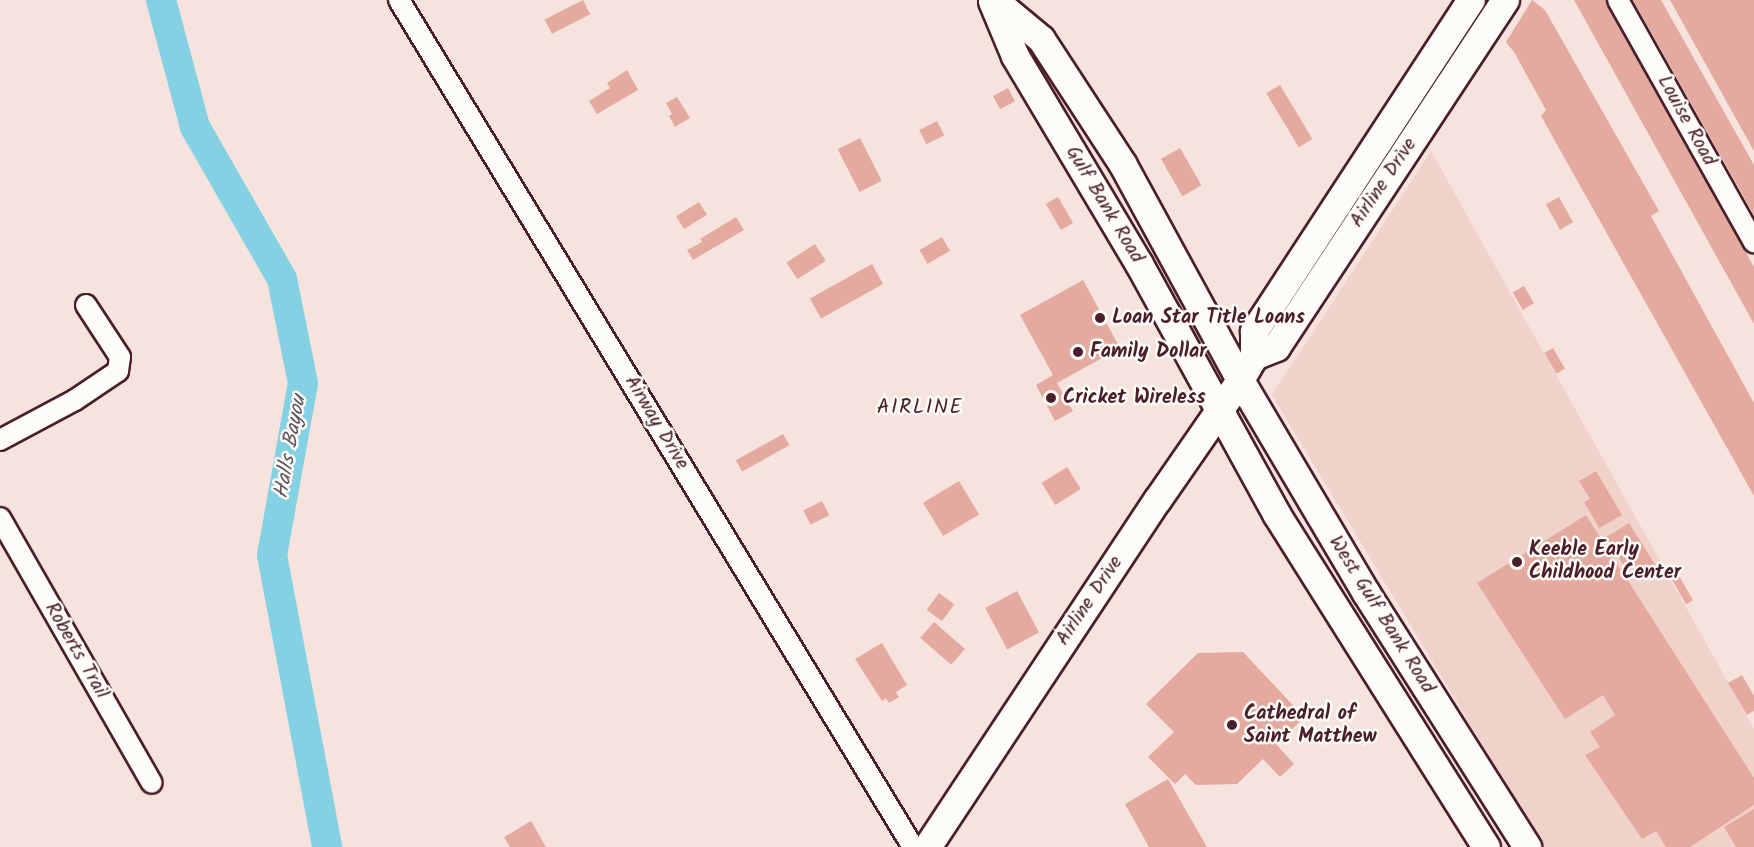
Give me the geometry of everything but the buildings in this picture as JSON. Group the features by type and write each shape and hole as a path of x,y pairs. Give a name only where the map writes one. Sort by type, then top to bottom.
{"main road":[{"name":"Gulf Bank Road","path":"993,0 1041,39 1123,165 1240,380"},
{"name":"Gulf Bank Road","path":"993,0 1015,56 1139,264 1219,410"},
{"name":"Airline Drive","path":"927,847 1240,380 1254,356 1254,331 1471,0"},
{"name":"Airline Drive","path":"1254,356 1276,347 1505,0"},
{"name":"West Gulf Bank Road","path":"1240,380 1366,593 1527,847"},
{"name":"West Gulf Bank Road","path":"1219,410 1277,515 1486,847"}],"street":[{"name":"Airway Drive","path":"399,0 913,847"},
{"name":"Louise Road","path":"1618,0 1754,242"},
{"path":"0,440 92,390 118,371 120,357 86,306"},
{"name":"Roberts Trail","path":"0,518 152,783"}],"shaded area":[{"name":"Keeble Early Childhood Center","path":"1431,151 1754,729 1754,847 1544,847 1272,395"}],"waterway":[{"name":"Halls Bayou","path":"161,0 195,127 282,279 303,383 272,555 327,847"}],"place":[{"name":"Loan Star Title Loans","path":"1100,318"},
{"name":"Family Dollar","path":"1078,352"},
{"name":"Cricket Wireless","path":"1051,398"},
{"name":"Keeble Early Childhood Center","path":"1517,562"},
{"name":"Cathedral of Saint Matthew","path":"1232,725"}],"district":[{"name":"AIRLINE","path":"920,408"}]}
